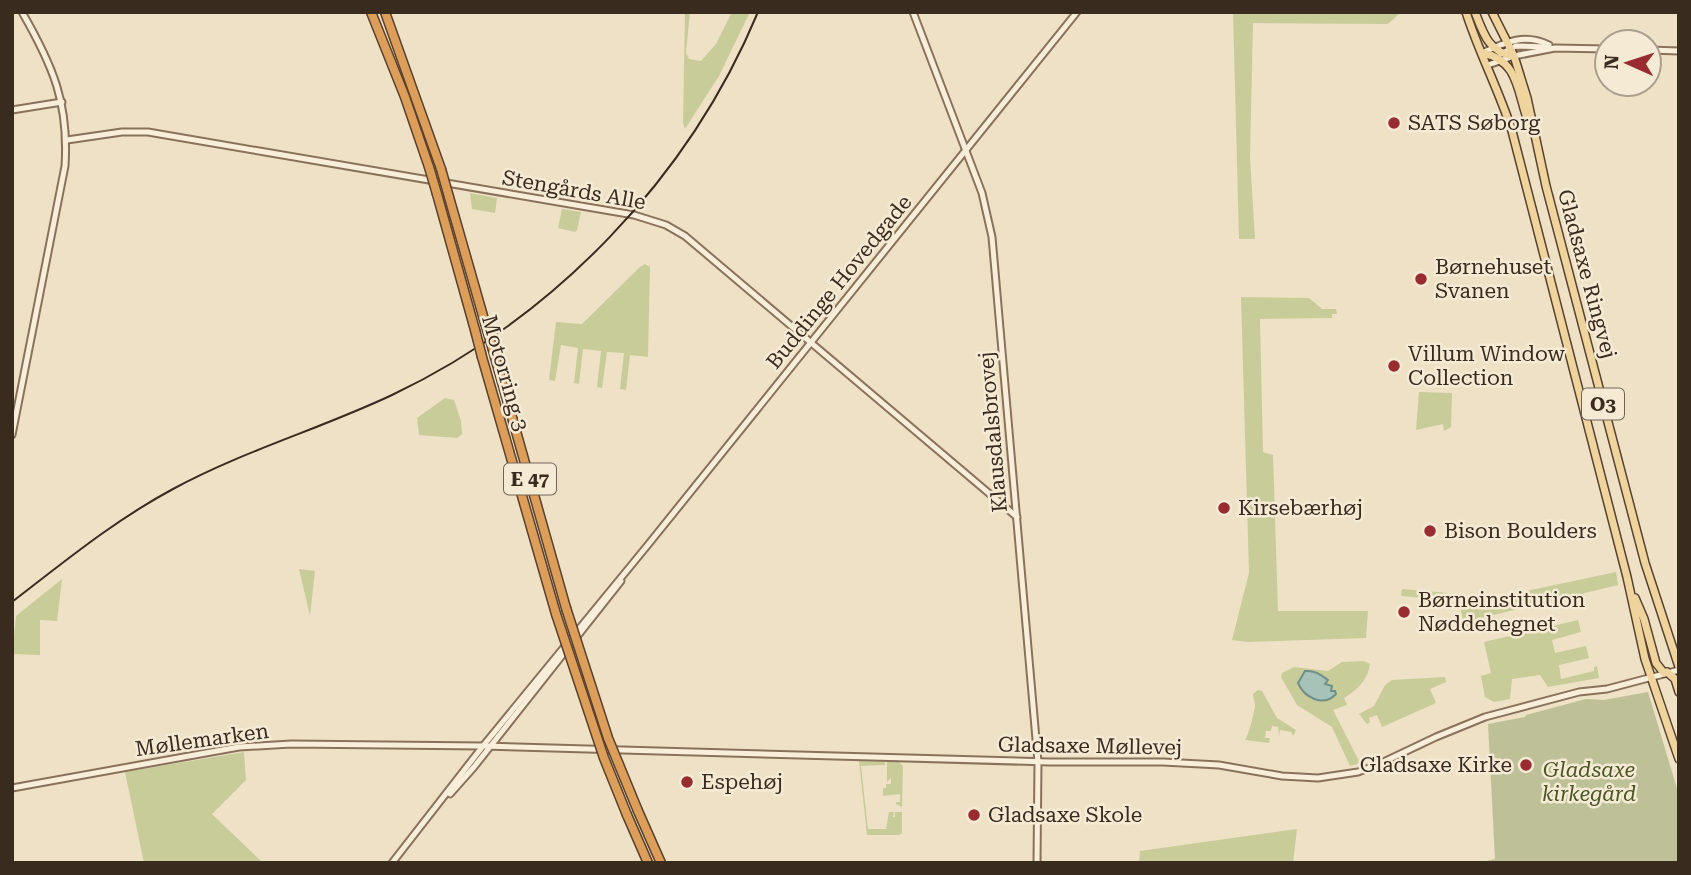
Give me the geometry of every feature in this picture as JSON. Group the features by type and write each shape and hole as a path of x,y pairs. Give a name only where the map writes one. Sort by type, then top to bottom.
{"highway":[{"name":"Motorring 3","path":"371,12 429,167 556,614 604,758 648,863"},
{"name":"Motorring 3","path":"385,12 441,169 566,608 608,738 661,863"}],"main road":[{"name":"Gladsaxe Ringvej","path":"1466,12 1482,53 1497,60 1494,78 1512,131 1629,585 1650,677 1679,759"},
{"path":"1475,12 1485,38 1494,48 1497,60"},
{"name":"Gladsaxe Ringvej","path":"1492,12 1514,56 1645,563 1679,668"},
{"path":"1482,53 1497,60 1513,73 1525,116 1536,139"},
{"path":"1497,60 1514,56"},
{"name":"Gladsaxe Ringvej","path":"1629,585 1644,619 1656,663 1675,679 1679,692"}],"street":[{"path":"12,435 65,166 67,140 62,102 45,51 22,12"},
{"name":"Klausdalsbrovej","path":"913,12 982,192 992,237 1038,762 1037,863"},
{"name":"Buddinge Hovedgade","path":"392,863 474,767 486,747 625,572 1077,12"},
{"path":"1497,60 1509,45 1518,39 1537,39 1555,48"},
{"path":"1482,53 1509,45"},
{"path":"1514,56 1555,48 1593,49"},
{"path":"12,110 62,102"},
{"name":"Stengårds Alle","path":"67,140 122,132 148,132 645,217 685,236 1017,517"},
{"name":"Gladsaxe Møllevej","path":"486,747 1038,762 1187,763 1298,778 1334,777 1377,765 1485,717 1579,692 1607,689 1679,668"},
{"name":"Møllemarken","path":"12,788 262,745 486,747"}],"green space":[{"path":"685,12 690,12 686,53 689,59 701,61 716,44 732,12 750,12 719,76 685,129 683,123"},
{"path":"1233,12 1401,12 1388,24 1253,23 1250,157 1255,239 1239,239"},
{"path":"470,193 497,198 495,213 472,209"},
{"path":"562,209 581,212 575,232 558,228"},
{"path":"645,264 650,267 648,357 630,355 626,390 620,389 624,353 607,352 602,388 597,387 601,351 583,349 579,384 574,383 578,348 561,345 555,381 549,380 556,322 582,324"},
{"path":"1241,297 1309,298 1322,309 1336,309 1337,314 1332,314 1332,318 1260,319 1263,452 1273,455 1278,611 1368,611 1366,638 1247,642 1232,640 1249,573"},
{"path":"1419,392 1452,393 1451,427 1444,431 1443,424 1416,430"},
{"path":"445,398 454,400 462,434 457,438 419,435 417,418"},
{"path":"299,569 315,571 310,616"},
{"path":"1616,572 1618,585 1477,619 1475,624 1464,628 1460,605"},
{"path":"62,579 57,621 40,620 40,655 12,654 16,616"},
{"path":"1402,589 1448,593 1448,600 1401,596"},
{"path":"1578,620 1581,632 1552,640 1555,653 1586,646 1589,658 1559,665 1561,679 1594,671 1597,666 1599,678 1548,687 1540,675 1512,679 1510,699 1494,702 1485,697 1481,676 1491,673 1484,642"},
{"path":"1363,661 1370,664 1364,680 1344,698 1347,705 1333,710 1360,763 1350,766 1332,727 1297,705 1281,677 1282,673 1294,667 1328,671 1342,662"},
{"path":"1445,677 1446,682 1430,689 1436,703 1382,727 1377,715 1369,718 1370,722 1367,724 1359,714 1374,706 1385,685 1392,680"},
{"path":"1258,690 1262,691 1277,718 1296,730 1293,736 1291,732 1280,730 1279,736 1278,727 1272,726 1271,731 1266,731 1265,738 1270,738 1269,743 1245,740 1255,704 1253,694"},
{"name":"Gladsaxe kirkegård","path":"1648,692 1679,795 1679,863 1478,863 1495,859 1488,724 1525,717 1586,699 1604,700"},
{"path":"244,752 246,780 212,814 263,863 144,863 125,772"},
{"path":"859,761 885,762 885,765 861,766 868,829 886,829 889,812 894,812 895,817 895,812 902,812 902,833 899,835 867,835"},
{"path":"887,762 899,762 903,766 902,807 896,804 900,802 900,794 883,796 883,788 886,788 886,784 891,784 891,778 887,782"},
{"path":"1297,829 1293,863 1139,863 1140,851"}],"water":[{"path":"1305,671 1315,672 1328,680 1325,684 1332,686 1331,691 1336,694 1325,700 1309,696 1298,683"}],"tram line":[{"path":"12,602 110,528 173,489 227,463 392,395 451,363 508,326 561,284 610,237 655,186 694,131 729,73 758,12"}],"place":[{"name":"SATS Søborg","path":"1394,123"},
{"name":"Børnehuset Svanen","path":"1421,279"},
{"name":"Villum Window Collection","path":"1394,366"},
{"name":"Kirsebærhøj","path":"1224,508"},
{"name":"Bison Boulders","path":"1430,531"},
{"name":"Børneinstitution Nøddehegnet","path":"1404,612"},
{"name":"Gladsaxe Kirke","path":"1526,765"},
{"name":"Espehøj","path":"687,782"},
{"name":"Gladsaxe Skole","path":"974,815"}]}
